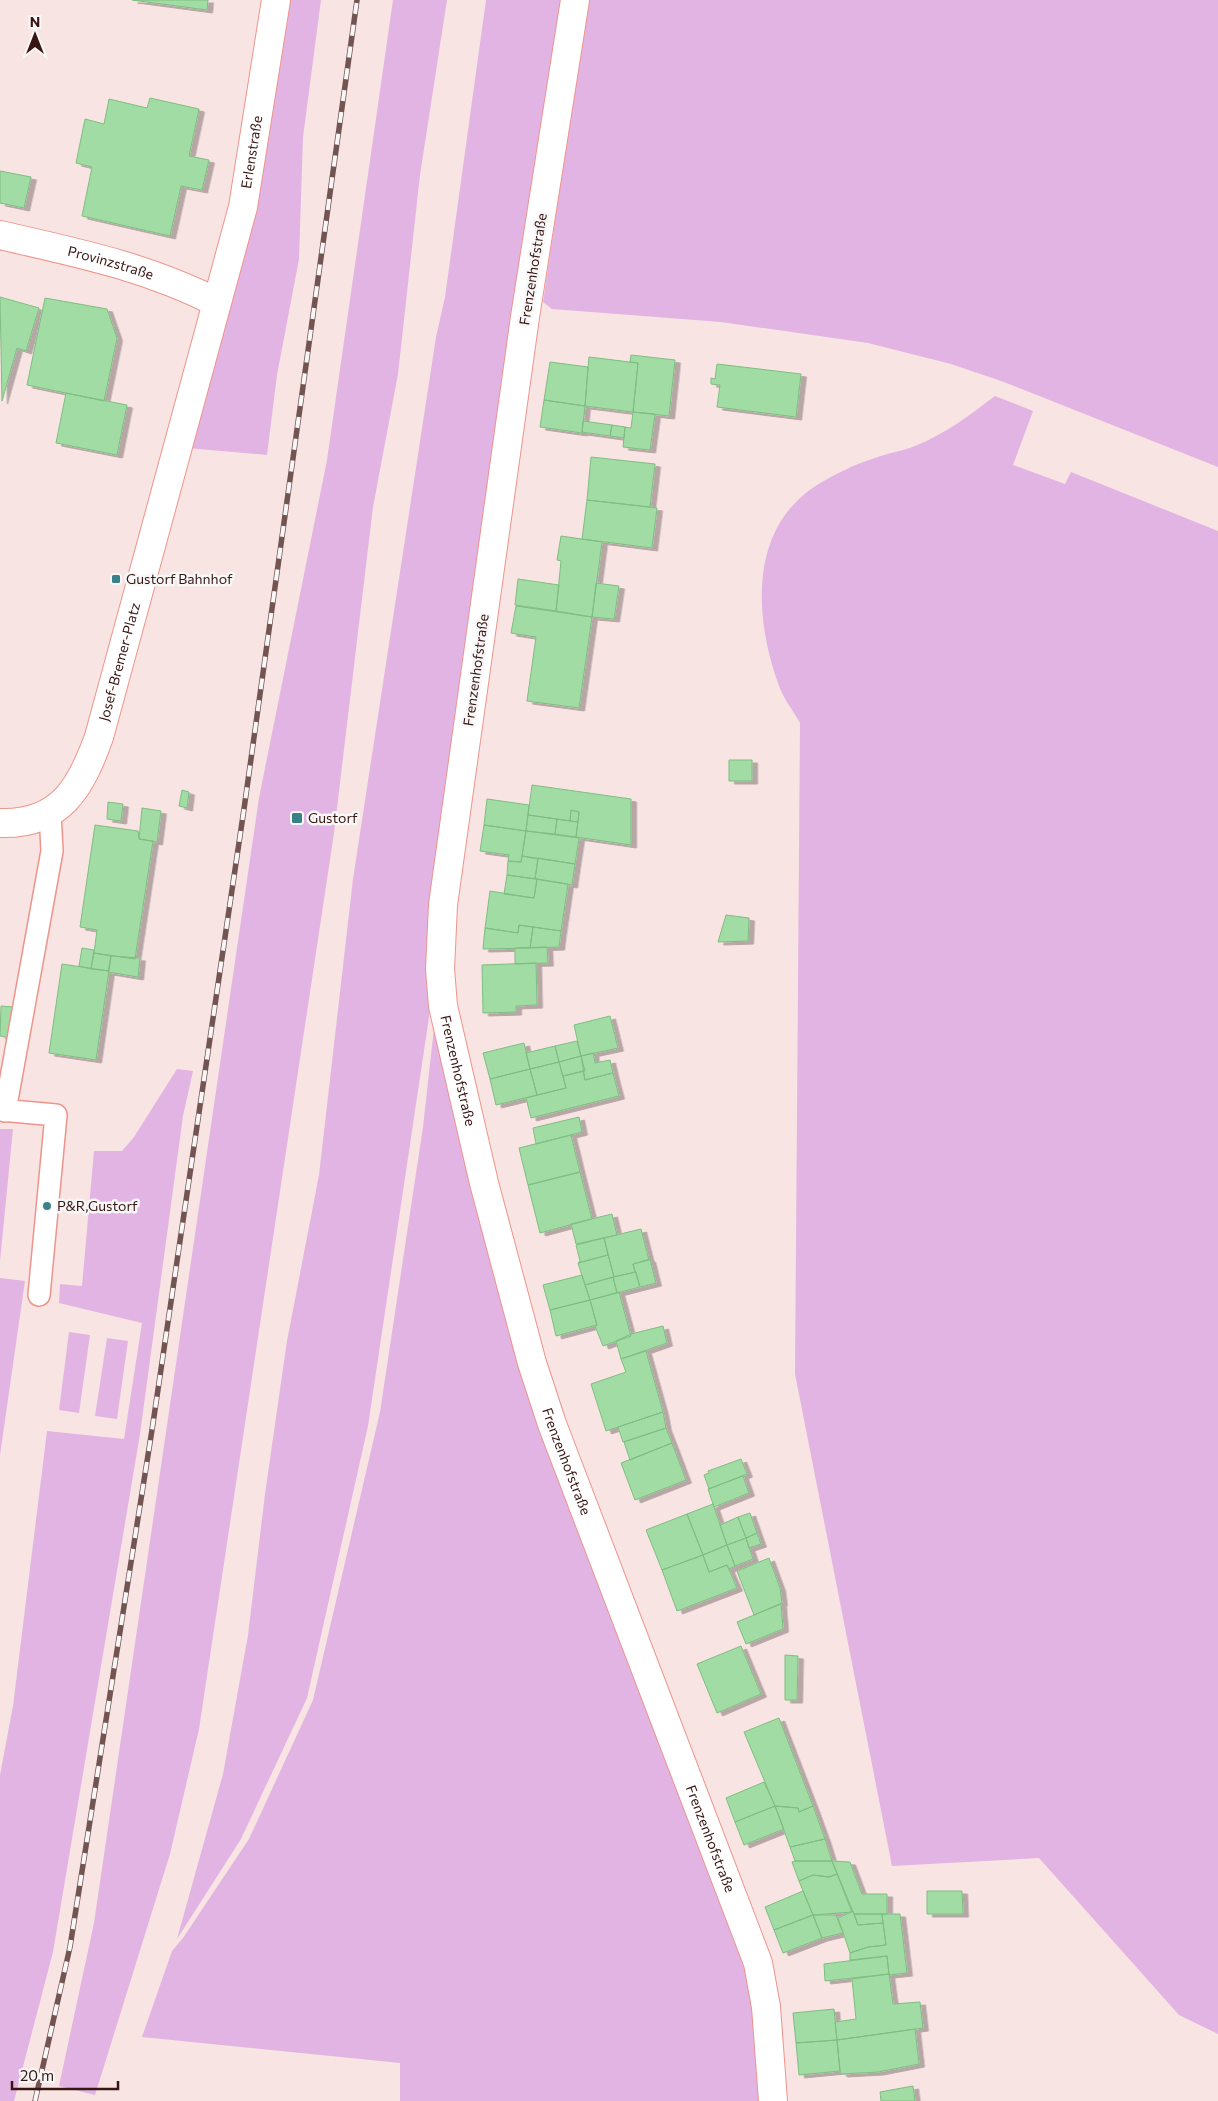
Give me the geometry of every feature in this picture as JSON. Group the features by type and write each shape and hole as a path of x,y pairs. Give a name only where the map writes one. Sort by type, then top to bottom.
{"street":[{"name":"Erlenstraße","path":"216,302 243,207 276,0"},
{"name":"Frenzenhofstraße","path":"575,0 525,317 445,896 440,937 441,989 452,1049 488,1200 542,1393 758,1963 766,2007 773,2101"},
{"name":"Provinzstraße","path":"0,235 130,266 181,284 216,302"},
{"name":"Josef-Bremer-Platz","path":"0,823 22,821 59,807 77,788 99,737 216,302"}],"lane":[{"path":"39,1295 56,1115 3,1110 52,851 50,812"}],"shaded area":[{"path":"286,0 321,0 303,137 299,259 277,375 267,455 187,448"},
{"path":"393,0 447,0 420,175 398,374 373,507 334,833 199,1729 170,1854 95,2095 59,2086 94,1923 259,798 327,460"},
{"path":"486,0 564,0 431,923 429,1017 368,1426 307,1698 241,1839 177,1939 223,1774 248,1635 265,1494 287,1341 319,1175 353,879 436,337 445,297"},
{"path":"588,0 1218,0 1218,467 1004,382 951,364 868,343 721,322 552,309 543,302"},
{"path":"995,396 1033,411 1013,465 1065,484 1071,472 1218,531 1218,2034 1179,2015 1039,1858 892,1866 795,1374 800,723 780,688 764,630 763,575 768,549 779,525 795,503 817,485 860,463 910,448 937,436"},
{"path":"434,1028 530,1387 753,1991 763,2101 400,2101 400,2063 142,2037 172,1951 183,1938 249,1839 313,1700 380,1412 423,1127"},
{"path":"177,1069 193,1071 183,1116 140,1434 53,1952 14,2101 0,2101 0,1775 13,1706 47,1431 124,1439 142,1323 59,1303 60,1284 82,1286 94,1151 122,1151 134,1137"},
{"path":"0,1129 13,1129 0,1261"},
{"path":"0,1278 25,1281 0,1455"},
{"path":"69,1332 90,1335 79,1413 59,1410"},
{"path":"107,1338 128,1341 117,1419 95,1416"}],"building":[{"path":"132,0 208,0 207,10"},
{"path":"150,98 199,109 189,156 209,160 202,190 181,186 170,236 82,216 92,167 76,163 85,119 104,124 109,99 147,108"},
{"path":"0,171 31,177 24,208 0,203"},
{"path":"0,297 39,308 26,351 17,348 2,401"},
{"path":"45,298 107,309 117,338 104,401 27,385"},
{"path":"631,355 675,360 669,416 633,412 638,363 630,362"},
{"path":"589,357 638,363 633,412 585,406"},
{"path":"550,362 588,367 585,406 544,400"},
{"path":"717,364 801,374 796,417 717,407 720,385 711,384 711,378 715,379"},
{"path":"66,393 127,405 117,455 56,443"},
{"path":"544,400 585,406 582,433 540,427"},
{"path":"633,412 655,414 650,450 623,447 625,427 631,428"},
{"path":"583,421 612,425 610,436 582,432"},
{"path":"612,425 625,427 624,438 610,436"},
{"path":"591,457 655,464 650,507 587,500"},
{"path":"587,500 657,508 652,548 582,539"},
{"path":"561,536 602,542 592,617 556,611 561,561 557,560"},
{"path":"518,579 559,585 556,611 515,605"},
{"path":"596,583 619,586 614,619 592,617"},
{"path":"516,606 592,617 579,708 527,701 536,637 511,633"},
{"path":"729,760 752,760 752,781 729,781"},
{"path":"532,785 631,799 631,845 576,837 579,812 571,810 570,821 528,815"},
{"path":"182,790 189,792 187,808 179,806"},
{"path":"487,799 529,805 526,831 484,825"},
{"path":"108,802 123,804 121,821 107,819"},
{"path":"142,808 161,811 157,842 139,839"},
{"path":"571,810 579,812 578,822 570,821"},
{"path":"528,815 557,819 555,834 526,831"},
{"path":"557,819 578,822 576,837 555,834"},
{"path":"95,825 138,831 139,839 153,841 135,959 94,953 97,930 80,927"},
{"path":"484,825 526,831 521,862 508,861 509,855 480,851"},
{"path":"526,831 579,838 575,864 522,856"},
{"path":"522,856 538,859 535,879 507,875 508,861 521,862"},
{"path":"538,858 575,864 572,885 535,879"},
{"path":"507,875 537,879 534,898 504,894"},
{"path":"537,879 568,884 561,931 519,925 518,933 485,928 490,891 534,898"},
{"path":"726,915 749,918 748,941 718,942"},
{"path":"519,925 533,927 530,948 483,949 485,928 518,933"},
{"path":"533,927 561,931 559,947 530,948"},
{"path":"547,947 548,963 515,964 515,948"},
{"path":"82,948 94,950 91,969 79,966"},
{"path":"94,953 111,956 109,971 91,969"},
{"path":"111,956 140,958 138,977 108,972"},
{"path":"536,963 537,1005 516,1006 516,1012 483,1013 482,965"},
{"path":"62,964 109,971 96,1060 49,1053"},
{"path":"1,1006 13,1007 11,1038 0,1036"},
{"path":"610,1016 618,1048 581,1056 574,1025"},
{"path":"577,1041 581,1056 559,1062 555,1046"},
{"path":"524,1043 530,1069 490,1079 483,1053"},
{"path":"555,1046 559,1062 530,1069 526,1053"},
{"path":"593,1053 595,1063 610,1060 613,1073 585,1080 581,1056"},
{"path":"581,1056 585,1071 563,1076 559,1062"},
{"path":"559,1062 566,1088 537,1095 530,1069"},
{"path":"530,1069 537,1095 496,1105 490,1079"},
{"path":"583,1071 585,1080 613,1073 619,1096 531,1118 526,1098 566,1088 563,1076"},
{"path":"579,1117 582,1132 536,1144 533,1128"},
{"path":"571,1135 580,1172 528,1185 519,1148"},
{"path":"580,1172 592,1219 540,1233 528,1185"},
{"path":"612,1214 617,1235 576,1244 571,1224"},
{"path":"641,1229 649,1260 633,1264 635,1272 614,1277 604,1238"},
{"path":"604,1238 608,1255 578,1263 580,1261 576,1245"},
{"path":"608,1255 614,1277 585,1285 578,1263"},
{"path":"650,1259 656,1283 640,1287 633,1264"},
{"path":"636,1272 640,1287 617,1293 613,1277"},
{"path":"582,1275 590,1300 550,1310 543,1285"},
{"path":"613,1277 617,1293 590,1300 585,1285"},
{"path":"619,1292 631,1336 603,1346 595,1326 597,1325 590,1300"},
{"path":"590,1300 597,1325 556,1336 550,1310"},
{"path":"663,1326 667,1343 621,1359 616,1341 631,1334"},
{"path":"646,1351 663,1412 606,1431 591,1384 626,1372 621,1359"},
{"path":"663,1412 666,1428 623,1442 618,1427"},
{"path":"666,1428 672,1443 630,1460 624,1442"},
{"path":"672,1443 686,1480 635,1500 621,1463"},
{"path":"741,1459 747,1474 709,1489 704,1475 709,1473 708,1471"},
{"path":"743,1476 749,1493 714,1507 708,1489"},
{"path":"713,1504 727,1545 703,1555 687,1514"},
{"path":"750,1513 757,1533 746,1538 738,1517"},
{"path":"687,1514 703,1555 662,1570 646,1530"},
{"path":"738,1517 746,1538 727,1545 720,1525"},
{"path":"757,1533 761,1544 749,1548 746,1538"},
{"path":"746,1538 753,1559 735,1566 727,1545"},
{"path":"727,1545 735,1566 729,1569 727,1565 709,1572 703,1555"},
{"path":"703,1555 709,1572 727,1565 737,1588 677,1611 662,1570"},
{"path":"769,1558 780,1588 782,1603 754,1615 737,1571"},
{"path":"781,1604 783,1629 746,1644 737,1622"},
{"path":"741,1646 761,1694 717,1713 697,1664"},
{"path":"785,1655 798,1656 797,1700 785,1700"},
{"path":"779,1718 813,1806 799,1812 798,1808 775,1806 744,1732"},
{"path":"764,1782 775,1806 735,1822 726,1798"},
{"path":"775,1806 798,1808 799,1812 813,1806 825,1839 790,1847"},
{"path":"775,1806 784,1829 744,1845 735,1822"},
{"path":"825,1839 832,1861 795,1861 790,1847"},
{"path":"832,1861 837,1874 829,1877 813,1875 799,1881 792,1862"},
{"path":"832,1861 850,1862 862,1894 887,1894 887,1914 854,1914"},
{"path":"837,1874 852,1912 813,1915 799,1881 813,1875 829,1877"},
{"path":"803,1891 813,1915 774,1930 765,1907"},
{"path":"927,1891 962,1891 963,1914 927,1914"},
{"path":"853,1911 858,1925 883,1923 886,1945 868,1947 850,1953 838,1918"},
{"path":"854,1914 882,1914 883,1923 858,1925"},
{"path":"882,1914 900,1914 907,1973 889,1975 887,1956 850,1960 850,1953 868,1947 886,1945"},
{"path":"813,1915 822,1938 783,1953 774,1930"},
{"path":"813,1915 836,1915 843,1933 822,1938"},
{"path":"887,1956 889,1974 825,1981 824,1964"},
{"path":"889,1974 893,2004 920,2002 923,2028 837,2040 835,2022 856,2019 852,1979"},
{"path":"834,2009 837,2040 796,2043 793,2013"},
{"path":"915,2029 919,2064 878,2072 842,2074 840,2071 837,2040"},
{"path":"837,2040 840,2071 799,2075 796,2043"},
{"path":"913,2086 915,2101 881,2101 880,2092"}],"railway":[{"path":"35,2101 70,1947 152,1430 244,809 357,0"}],"place":[{"name":"Gustorf Bahnhof","path":"116,579"},
{"name":"Gustorf","path":"297,818"},
{"name":"P&R,Gustorf","path":"47,1206"}]}
